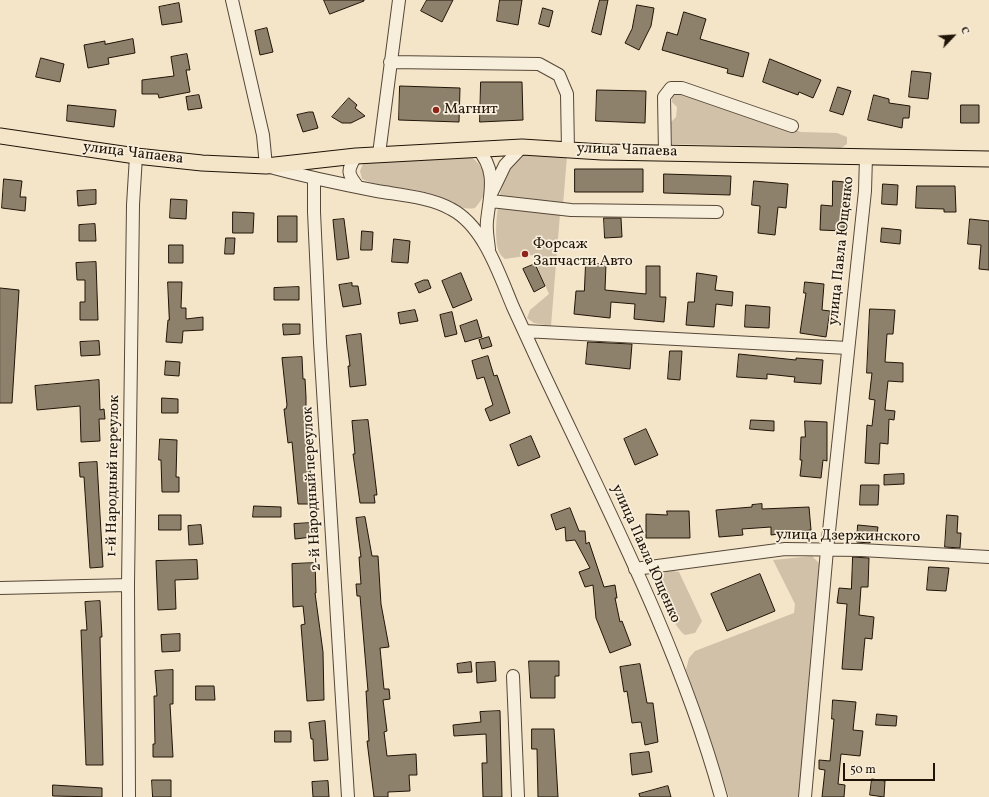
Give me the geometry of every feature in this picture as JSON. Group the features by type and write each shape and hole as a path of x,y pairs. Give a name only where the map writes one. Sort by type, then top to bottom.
{"main road":[{"name":"улица Чапаева","path":"0,136 136,156 202,163 266,166 379,154 476,148 522,147 665,153 989,159"}],"street":[{"path":"232,0 263,135 266,166 314,179 414,197 451,208 469,222 489,250"},
{"path":"379,154 399,0"},
{"path":"390,62 538,64 560,75 567,94 568,150"},
{"path":"665,153 664,97 672,88 682,88 792,126"},
{"path":"491,197 505,165 522,147"},
{"path":"476,148 485,157 490,170 491,197 487,223 489,250"},
{"name":"1-й Народный переулок","path":"129,797 128,584 133,205 136,156"},
{"path":"356,156 349,167 349,177 358,187"},
{"name":"улица Павла Ющенко","path":"805,797 827,550 865,191 866,157"},
{"name":"2-й Народный переулок","path":"314,179 314,212 320,342 348,797"},
{"path":"491,197 571,210 717,212"},
{"name":"улица Павла Ющенко","path":"489,250 524,332 635,569 676,661 712,765 721,797"},
{"name":"улица Павла Ющенко","path":"524,332 848,348"},
{"name":"улица Дзержинского","path":"635,569 785,549 989,557"},
{"path":"0,588 128,584"},
{"path":"513,676 518,797"}],"shaded area":[{"path":"681,92 801,132 837,133 847,137 847,144 841,148 672,144 671,122 676,117 677,107 672,102 672,96"},
{"path":"522,154 567,156 563,205 560,214 551,326 534,323 527,318 530,310 549,294 532,255 505,259 499,253 497,244 496,223 502,187 508,170"},
{"path":"471,157 478,163 486,175 487,181 481,201 475,208 470,209 460,207 443,198 429,193 381,185 362,179 360,171 363,164 372,161"},
{"path":"812,556 821,565 813,627 800,797 729,797 686,670 689,658 695,651 794,613 795,604 773,560"},
{"path":"667,570 679,572 702,621 695,633 685,635 680,630 668,610 662,594 659,579"}],"building":[{"path":"324,0 364,0 364,1 330,14"},
{"path":"427,0 453,0 442,22 421,11"},
{"path":"500,0 522,0 518,25 497,21"},
{"path":"600,0 608,0 601,35 592,32"},
{"path":"179,3 182,22 162,25 159,7"},
{"path":"637,5 654,8 651,26 639,50 625,43 632,29"},
{"path":"543,8 553,11 549,27 539,24"},
{"path":"684,12 706,19 700,39 749,53 743,77 727,73 728,69 662,50 667,32 677,35"},
{"path":"267,28 273,52 260,55 255,31"},
{"path":"133,39 135,53 108,58 109,64 88,68 84,45 105,41 105,44"},
{"path":"187,54 190,70 186,70 190,92 159,98 158,94 142,94 142,80 174,76 171,57"},
{"path":"41,58 64,64 60,82 36,77"},
{"path":"770,59 821,80 813,98 799,92 798,95 763,82"},
{"path":"912,71 931,73 928,99 909,97"},
{"path":"481,82 522,82 523,120 480,122"},
{"path":"400,86 460,88 459,122 399,120"},
{"path":"838,87 851,91 843,115 830,111"},
{"path":"597,90 646,91 645,123 596,121"},
{"path":"199,95 202,108 188,110 186,97"},
{"path":"874,95 889,99 889,103 910,106 909,118 903,118 902,128 868,120"},
{"path":"349,98 357,105 355,108 365,116 351,123 342,123 332,117"},
{"path":"68,105 116,110 114,127 67,121"},
{"path":"961,105 979,105 979,123 961,123"},
{"path":"313,112 318,128 303,132 297,115"},
{"path":"575,169 643,169 643,192 575,192"},
{"path":"664,174 731,176 730,195 664,193"},
{"path":"4,179 22,181 20,197 26,197 25,211 2,208"},
{"path":"754,181 788,184 786,208 778,207 775,235 758,233 760,206 752,205"},
{"path":"833,181 846,182 844,231 820,230 821,205 832,206"},
{"path":"883,184 898,185 897,205 882,204"},
{"path":"917,186 955,186 956,212 944,212 944,209 916,208"},
{"path":"96,190 96,204 78,206 77,191"},
{"path":"171,199 187,200 186,219 170,218"},
{"path":"233,212 254,213 253,233 233,233"},
{"path":"278,216 297,216 297,242 278,242"},
{"path":"604,218 621,218 622,237 605,238"},
{"path":"344,219 349,258 337,260 333,220"},
{"path":"970,219 989,221 989,270 979,269 981,245 968,244"},
{"path":"95,224 96,241 79,241 79,225"},
{"path":"882,228 901,230 900,244 881,242"},
{"path":"362,231 373,232 372,250 361,250"},
{"path":"226,238 235,238 234,254 225,254"},
{"path":"394,239 410,241 408,263 392,262"},
{"path":"169,245 183,245 183,263 169,263"},
{"path":"96,262 98,320 80,320 80,302 85,302 85,280 77,280 76,263"},
{"path":"586,263 606,264 605,290 646,294 646,266 660,266 660,297 666,297 664,322 634,319 635,304 611,302 610,318 574,314 576,291 584,291"},
{"path":"535,264 545,286 534,292 523,269"},
{"path":"461,273 472,300 453,308 442,281"},
{"path":"697,273 717,276 715,290 733,292 732,306 716,304 714,327 686,325 688,302 694,302"},
{"path":"428,280 431,288 419,293 415,284"},
{"path":"168,282 182,282 181,308 186,308 186,319 203,317 203,330 183,331 182,343 166,342 169,320"},
{"path":"805,282 824,284 822,310 830,311 826,337 800,333 806,293 804,293"},
{"path":"352,283 352,286 358,286 361,304 343,307 339,285"},
{"path":"299,287 299,300 274,300 274,288"},
{"path":"0,288 19,290 12,403 0,403"},
{"path":"746,305 770,307 769,328 745,327"},
{"path":"870,309 895,310 893,334 887,334 885,362 903,363 903,382 888,381 885,410 895,411 894,420 889,419 888,444 880,443 879,464 865,463 867,425 872,426 875,400 869,399 872,373 867,373"},
{"path":"415,310 418,321 400,324 398,313"},
{"path":"452,312 457,334 445,337 440,315"},
{"path":"477,320 482,337 465,342 460,326"},
{"path":"283,324 300,324 300,334 284,335"},
{"path":"361,334 366,385 350,387 348,366 350,366 346,336"},
{"path":"489,337 492,346 482,349 479,340"},
{"path":"99,341 100,355 81,356 80,342"},
{"path":"588,342 632,344 630,369 586,364"},
{"path":"670,351 682,351 680,380 668,379"},
{"path":"739,354 796,360 796,358 823,360 821,384 794,382 795,377 767,374 767,379 737,377"},
{"path":"488,356 494,376 497,375 510,413 490,421 485,409 493,405 484,377 477,379 472,361"},
{"path":"302,357 303,379 305,379 306,416 312,469 310,469 310,504 298,504 292,442 288,443 284,409 286,409 287,405 282,358"},
{"path":"166,361 180,362 179,376 165,375"},
{"path":"99,380 100,410 104,409 105,419 99,419 100,441 81,442 80,406 37,410 35,386"},
{"path":"162,398 178,399 178,413 162,413"},
{"path":"368,420 377,495 374,495 375,503 360,503 353,454 355,454 352,421"},
{"path":"751,420 774,421 774,431 750,429"},
{"path":"805,421 827,422 827,461 823,460 821,478 800,476 802,460 800,460 801,437 805,437"},
{"path":"646,429 658,455 635,465 624,439"},
{"path":"531,436 540,457 518,466 510,445"},
{"path":"160,439 177,440 176,477 179,477 179,492 162,492 161,460 159,460"},
{"path":"97,462 103,567 90,568 84,477 80,477 79,463"},
{"path":"904,474 904,484 884,485 884,475"},
{"path":"861,485 879,485 878,505 860,505"},
{"path":"762,504 762,509 809,507 811,530 771,535 771,527 742,529 743,535 719,537 716,510 752,507 752,505"},
{"path":"254,506 281,507 281,517 253,517"},
{"path":"570,508 579,531 585,531 586,544 589,542 604,587 615,585 617,598 615,598 620,622 622,621 631,645 610,653 596,618 593,585 585,587 579,572 590,568 575,540 566,541 565,527 556,530 551,515"},
{"path":"667,511 689,511 690,538 646,538 646,514 667,515"},
{"path":"159,515 181,515 181,530 159,530"},
{"path":"947,515 958,516 957,533 961,533 960,548 945,547"},
{"path":"365,517 372,556 378,556 381,604 389,647 380,648 384,689 389,689 390,699 383,700 387,731 384,732 387,756 416,754 417,775 409,775 410,791 388,792 388,797 374,797 367,741 369,741 366,691 368,691 360,596 357,596 356,584 361,584 359,557 361,557 356,518"},
{"path":"311,523 312,537 295,539 294,524"},
{"path":"201,525 203,544 189,545 188,526"},
{"path":"858,525 878,527 876,541 870,540 870,543 857,542"},
{"path":"853,557 869,558 868,587 861,587 859,615 874,617 872,639 865,638 862,670 842,669 847,604 837,603 839,588 851,589"},
{"path":"197,560 198,579 175,580 176,609 158,610 156,561"},
{"path":"315,563 315,593 323,652 324,700 307,701 301,625 305,624 303,606 293,607 292,564"},
{"path":"929,567 949,568 946,591 927,590"},
{"path":"760,574 775,611 727,631 711,594"},
{"path":"100,601 102,637 100,637 103,765 86,765 81,630 87,630 85,602"},
{"path":"180,634 180,651 162,652 161,635"},
{"path":"529,661 559,661 559,676 555,676 555,698 531,698"},
{"path":"471,662 472,672 458,673 457,664"},
{"path":"495,662 496,681 477,683 476,663"},
{"path":"640,664 647,703 653,703 658,742 645,745 641,722 632,723 627,691 624,692 620,667"},
{"path":"173,670 173,704 170,704 173,757 153,757 153,744 155,744 154,696 157,696 155,671"},
{"path":"196,686 214,686 215,700 196,700"},
{"path":"833,700 856,702 853,730 863,731 860,756 841,754 838,784 845,785 844,797 822,797 825,770 819,769 819,760 830,761 834,719 832,719"},
{"path":"500,711 502,797 483,797 482,763 487,763 486,734 454,736 453,725 481,722 480,712"},
{"path":"877,714 897,716 896,726 876,725"},
{"path":"325,721 328,760 314,761 313,739 311,739 309,723"},
{"path":"532,729 554,729 558,797 538,797 537,749 532,749"},
{"path":"275,731 291,731 291,742 275,742"},
{"path":"649,752 652,772 632,775 630,754"},
{"path":"872,779 885,781 884,797 870,795"},
{"path":"152,780 171,780 171,797 153,797"},
{"path":"328,781 329,797 313,797 312,782"},
{"path":"53,785 102,788 102,797 53,796"},
{"path":"668,786 671,797 640,797 639,794"}],"place":[{"name":"Магнит","path":"436,110"},
{"name":"Форсаж Запчасти Авто","path":"525,254"}]}
